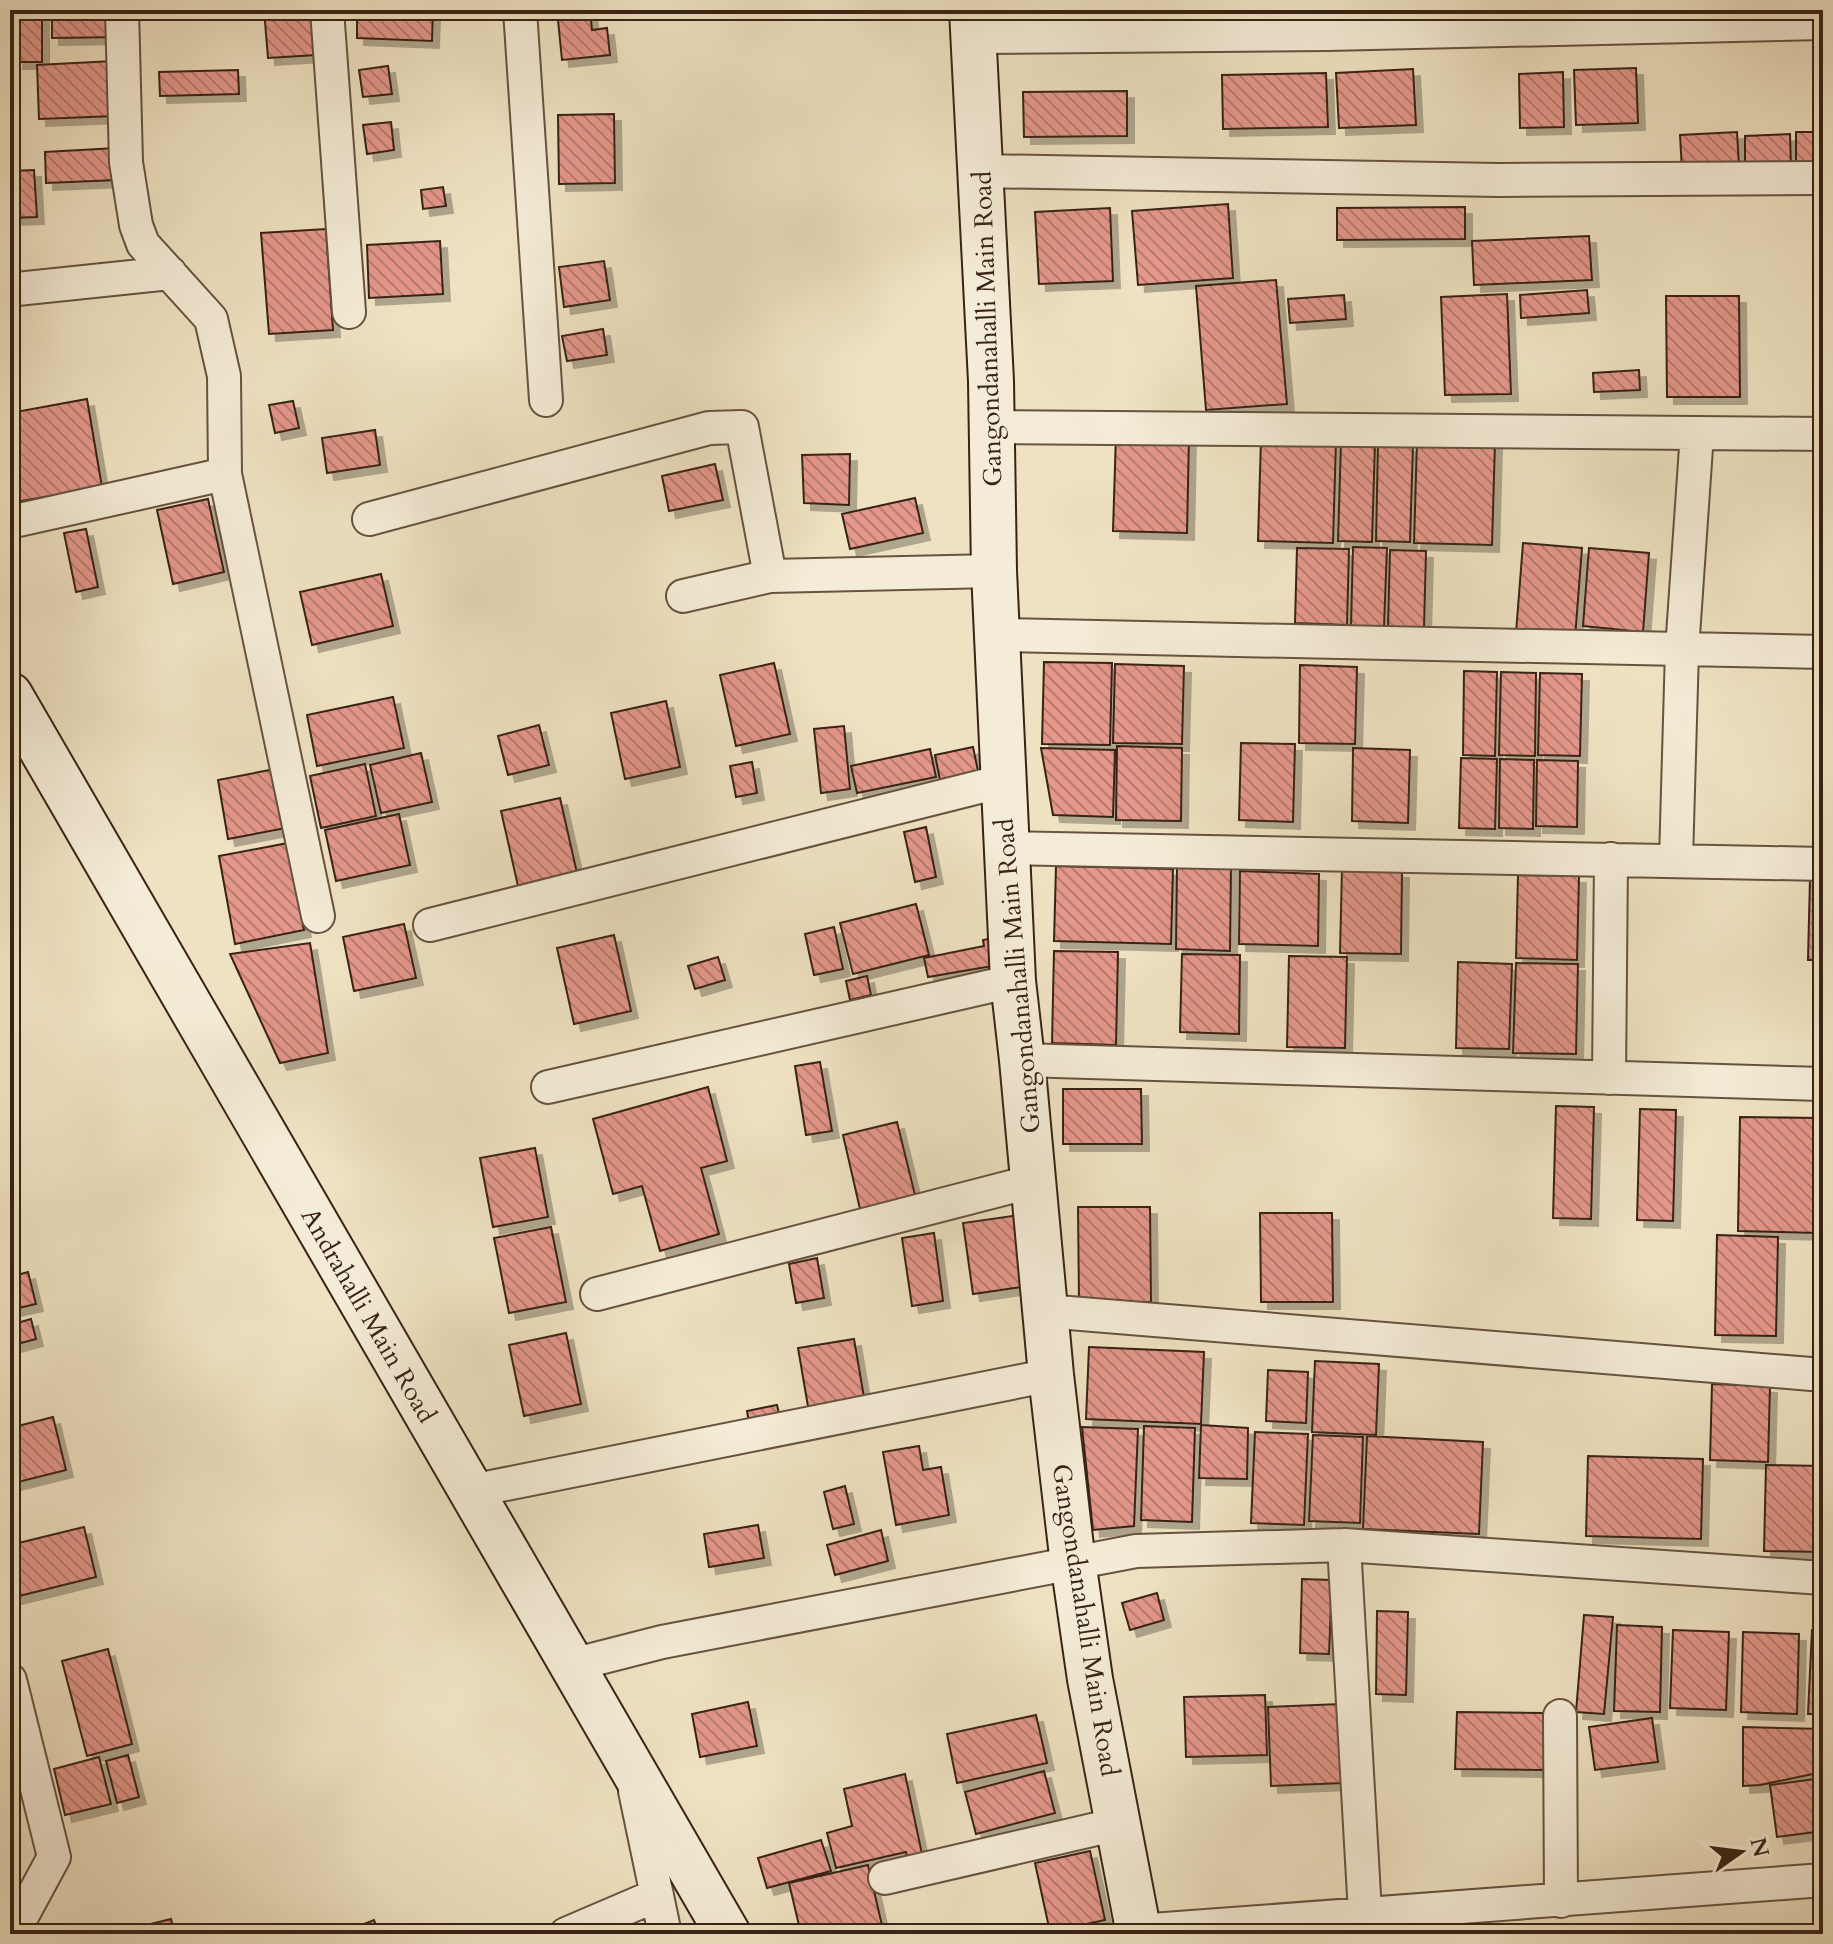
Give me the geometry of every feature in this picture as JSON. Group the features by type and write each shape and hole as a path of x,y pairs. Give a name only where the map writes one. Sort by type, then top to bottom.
{"street":[{"path":"122,10 126,162 136,225 143,244 211,319 224,376 225,474 318,916"},
{"path":"327,10 349,312"},
{"path":"520,10 546,400"},
{"path":"973,23 1328,34 1823,23"},
{"name":"Gangondanahalli Main Road","path":"973,23 993,427 994,571 1013,981 1051,1375 1074,1563 1090,1679 1138,1932"},
{"path":"981,171 1499,180 1823,178"},
{"path":"10,287 17,289 170,273"},
{"path":"369,519 709,428 742,427 770,576"},
{"path":"993,427 1823,434"},
{"path":"1676,860 1682,650 1697,433"},
{"path":"10,522 225,474"},
{"path":"683,596 770,576 994,571"},
{"path":"998,635 1823,652"},
{"name":"Andrahalli Main Road","path":"10,695 728,1934"},
{"path":"430,925 1003,781"},
{"path":"1005,848 1823,864"},
{"path":"1609,1078 1611,859"},
{"path":"548,1087 1013,981"},
{"path":"1022,1060 1823,1084"},
{"path":"597,1294 1034,1181"},
{"path":"1045,1311 1823,1375"},
{"path":"471,1491 1051,1375"},
{"path":"1344,1545 1365,1913"},
{"path":"572,1665 662,1642 1136,1551 1344,1545 1823,1578"},
{"path":"10,1680 54,1857 21,1918 10,1921"},
{"path":"1560,1716 1561,1901"},
{"path":"630,1764 665,1934"},
{"path":"885,1878 1118,1824"},
{"path":"1138,1932 1823,1880"},
{"path":"566,1934 657,1895"}],"building":[{"path":"52,10 122,10 122,37 52,38"},
{"path":"264,10 312,10 316,55 268,58"},
{"path":"357,10 433,10 432,41 357,38"},
{"path":"557,10 590,10 592,30 607,28 610,55 562,60"},
{"path":"1046,10 1124,10 1126,23 1047,29"},
{"path":"1133,10 1212,10 1212,24 1133,25"},
{"path":"1217,10 1302,10 1302,24 1217,26"},
{"path":"42,11 42,62 16,62 16,12"},
{"path":"113,61 115,116 39,119 37,65"},
{"path":"388,66 392,94 363,97 359,70"},
{"path":"1636,68 1638,123 1576,125 1574,70"},
{"path":"1413,69 1416,125 1339,128 1336,73"},
{"path":"238,70 239,94 160,96 159,72"},
{"path":"1563,72 1564,127 1520,128 1519,74"},
{"path":"1326,73 1328,127 1223,129 1222,75"},
{"path":"1127,91 1127,136 1024,137 1023,92"},
{"path":"614,114 615,183 559,184 558,115"},
{"path":"391,122 394,150 367,154 363,125"},
{"path":"1737,132 1739,167 1682,170 1680,135"},
{"path":"1796,132 1823,132 1823,171 1796,171"},
{"path":"1790,134 1791,168 1745,169 1745,136"},
{"path":"116,148 118,180 46,183 45,152"},
{"path":"34,170 37,217 10,218 10,171"},
{"path":"443,187 446,206 423,209 421,190"},
{"path":"1228,204 1233,278 1138,285 1132,211"},
{"path":"1465,207 1465,239 1337,240 1337,208"},
{"path":"1110,208 1113,281 1039,284 1035,212"},
{"path":"326,229 333,330 269,334 261,233"},
{"path":"1589,236 1592,280 1474,285 1472,241"},
{"path":"440,241 443,294 369,298 367,245"},
{"path":"604,261 610,300 564,307 559,267"},
{"path":"1276,280 1287,404 1206,410 1196,286"},
{"path":"1587,290 1589,313 1521,318 1520,295"},
{"path":"1507,294 1511,394 1445,395 1441,297"},
{"path":"1344,295 1346,319 1290,323 1288,299"},
{"path":"1666,296 1739,296 1740,397 1667,397"},
{"path":"603,329 607,355 567,361 562,336"},
{"path":"1639,370 1640,390 1594,392 1593,373"},
{"path":"87,399 102,487 10,503 10,413"},
{"path":"293,401 299,428 275,433 269,405"},
{"path":"375,430 380,465 327,473 322,438"},
{"path":"1116,434 1189,436 1187,533 1113,531"},
{"path":"1261,439 1336,441 1333,543 1258,541"},
{"path":"1417,440 1495,443 1492,545 1414,543"},
{"path":"1341,442 1375,443 1372,542 1338,541"},
{"path":"1378,444 1413,445 1410,542 1376,541"},
{"path":"850,454 849,505 804,503 802,455"},
{"path":"715,464 723,500 669,511 662,476"},
{"path":"915,498 923,533 850,549 842,514"},
{"path":"208,499 224,572 173,584 157,510"},
{"path":"86,529 98,587 76,592 64,533"},
{"path":"1523,543 1582,548 1575,638 1516,633"},
{"path":"1353,547 1387,548 1384,627 1351,626"},
{"path":"1297,548 1349,549 1347,625 1295,623"},
{"path":"1589,548 1649,553 1643,632 1583,626"},
{"path":"1390,550 1426,551 1424,628 1388,627"},
{"path":"381,574 393,626 312,645 300,592"},
{"path":"1044,662 1112,663 1110,745 1042,744"},
{"path":"774,663 790,734 736,746 720,675"},
{"path":"1115,664 1184,666 1182,744 1113,743"},
{"path":"1300,665 1357,667 1355,744 1299,743"},
{"path":"1464,671 1497,672 1495,756 1463,755"},
{"path":"1501,672 1536,673 1535,756 1499,755"},
{"path":"1540,673 1582,674 1580,756 1538,755"},
{"path":"393,697 404,748 317,766 307,715"},
{"path":"666,701 680,767 625,779 611,713"},
{"path":"539,725 549,765 508,775 498,736"},
{"path":"844,726 850,789 821,793 814,729"},
{"path":"1241,743 1295,744 1293,822 1239,820"},
{"path":"1117,746 1182,748 1181,821 1116,820"},
{"path":"973,747 978,771 940,780 935,755"},
{"path":"1041,748 1115,750 1113,817 1053,815"},
{"path":"1353,748 1410,750 1408,823 1352,821"},
{"path":"930,749 936,777 857,793 851,766"},
{"path":"421,753 432,802 381,813 370,765"},
{"path":"1461,758 1497,759 1495,829 1459,828"},
{"path":"1500,759 1534,760 1533,829 1499,828"},
{"path":"1537,760 1578,761 1577,827 1536,826"},
{"path":"752,762 757,793 736,797 730,766"},
{"path":"365,764 376,816 321,828 310,776"},
{"path":"275,769 286,828 228,839 218,780"},
{"path":"560,798 577,873 518,886 501,811"},
{"path":"399,814 410,865 336,881 325,830"},
{"path":"926,827 936,877 915,882 904,832"},
{"path":"288,843 304,930 235,944 219,856"},
{"path":"1177,864 1231,865 1230,951 1176,949"},
{"path":"1056,866 1173,869 1171,944 1054,941"},
{"path":"1342,869 1402,871 1401,954 1340,953"},
{"path":"1240,871 1319,874 1318,946 1239,944"},
{"path":"1518,875 1579,876 1577,960 1516,958"},
{"path":"1810,878 1823,878 1823,960 1808,960"},
{"path":"916,904 929,955 853,974 840,923"},
{"path":"404,924 416,978 354,991 343,937"},
{"path":"834,927 843,969 814,975 805,934"},
{"path":"614,935 631,1011 574,1024 557,948"},
{"path":"999,937 1004,964 928,977 924,958 984,946 983,940"},
{"path":"310,943 328,1053 280,1063 230,954"},
{"path":"1054,951 1118,952 1116,1045 1052,1043"},
{"path":"1182,954 1240,955 1239,1034 1180,1032"},
{"path":"1289,956 1347,957 1345,1048 1287,1047"},
{"path":"718,957 725,980 695,989 688,966"},
{"path":"1458,962 1512,964 1509,1049 1456,1048"},
{"path":"1516,963 1578,964 1576,1054 1513,1053"},
{"path":"867,976 871,995 850,1000 846,981"},
{"path":"820,1062 832,1131 806,1135 795,1066"},
{"path":"708,1087 727,1161 701,1168 719,1234 660,1251 642,1186 613,1194 593,1119"},
{"path":"1063,1089 1141,1089 1142,1144 1063,1144"},
{"path":"1556,1106 1594,1107 1591,1219 1553,1218"},
{"path":"1640,1109 1676,1110 1673,1221 1637,1220"},
{"path":"1740,1117 1820,1118 1817,1233 1738,1231"},
{"path":"897,1122 915,1195 860,1209 843,1135"},
{"path":"535,1148 548,1217 493,1227 480,1158"},
{"path":"1078,1207 1150,1207 1151,1302 1079,1302"},
{"path":"1260,1213 1332,1213 1333,1302 1261,1302"},
{"path":"1019,1215 1029,1286 973,1294 963,1223"},
{"path":"551,1227 566,1302 509,1313 494,1238"},
{"path":"934,1233 943,1301 912,1306 902,1238"},
{"path":"1717,1235 1778,1237 1776,1336 1715,1335"},
{"path":"817,1258 824,1298 796,1303 789,1264"},
{"path":"28,1272 36,1304 10,1310 10,1277"},
{"path":"31,1319 36,1339 10,1346 10,1325"},
{"path":"566,1333 581,1404 524,1416 509,1345"},
{"path":"854,1339 866,1409 810,1418 798,1348"},
{"path":"1089,1347 1204,1352 1201,1424 1086,1419"},
{"path":"1315,1361 1379,1364 1376,1435 1312,1432"},
{"path":"1268,1370 1308,1372 1306,1423 1266,1421"},
{"path":"1712,1384 1770,1386 1768,1462 1710,1460"},
{"path":"777,1405 782,1427 751,1434 747,1411"},
{"path":"53,1417 66,1470 10,1484 10,1428"},
{"path":"1201,1425 1248,1428 1247,1479 1199,1478"},
{"path":"1144,1426 1195,1428 1192,1522 1141,1520"},
{"path":"1082,1427 1138,1429 1134,1526 1093,1530"},
{"path":"1255,1432 1308,1434 1304,1525 1251,1523"},
{"path":"1313,1435 1363,1437 1360,1523 1309,1521"},
{"path":"1367,1436 1483,1442 1479,1534 1363,1529"},
{"path":"919,1446 923,1470 941,1467 949,1515 896,1525 883,1452"},
{"path":"1588,1456 1703,1459 1701,1539 1586,1536"},
{"path":"1766,1465 1823,1466 1823,1552 1764,1551"},
{"path":"845,1486 854,1524 833,1529 824,1492"},
{"path":"758,1525 764,1558 709,1567 704,1534"},
{"path":"84,1527 96,1577 15,1597 10,1577 10,1545"},
{"path":"881,1530 888,1561 835,1575 827,1545"},
{"path":"1302,1579 1332,1580 1329,1654 1300,1653"},
{"path":"1157,1593 1164,1620 1130,1630 1122,1603"},
{"path":"1377,1611 1408,1612 1406,1695 1376,1694"},
{"path":"1584,1615 1613,1617 1604,1714 1576,1712"},
{"path":"1617,1625 1662,1627 1660,1712 1614,1711"},
{"path":"1673,1630 1729,1632 1726,1710 1670,1708"},
{"path":"1812,1630 1823,1631 1823,1714 1808,1714"},
{"path":"1743,1632 1799,1634 1797,1714 1741,1712"},
{"path":"108,1649 132,1744 87,1756 62,1661"},
{"path":"1265,1695 1267,1755 1186,1757 1184,1697"},
{"path":"748,1702 757,1746 700,1757 692,1714"},
{"path":"1340,1704 1343,1783 1271,1786 1268,1707"},
{"path":"1457,1712 1546,1713 1545,1770 1455,1769"},
{"path":"1036,1715 1047,1763 957,1783 947,1734"},
{"path":"1652,1718 1658,1762 1595,1770 1589,1727"},
{"path":"1743,1727 1823,1729 1823,1772 1743,1786"},
{"path":"128,1755 139,1797 117,1803 106,1761"},
{"path":"99,1757 111,1804 65,1815 54,1769"},
{"path":"1044,1771 1055,1813 976,1834 965,1792"},
{"path":"905,1774 922,1854 907,1857 906,1852 836,1868 827,1833 852,1826 844,1789"},
{"path":"1823,1778 1823,1831 1777,1837 1770,1785"},
{"path":"821,1840 831,1871 767,1888 758,1858"},
{"path":"1090,1851 1105,1920 1050,1932 1035,1863"},
{"path":"868,1865 884,1934 801,1934 789,1883"},
{"path":"171,1919 175,1934 110,1934"},
{"path":"374,1920 379,1934 339,1934"}]}
